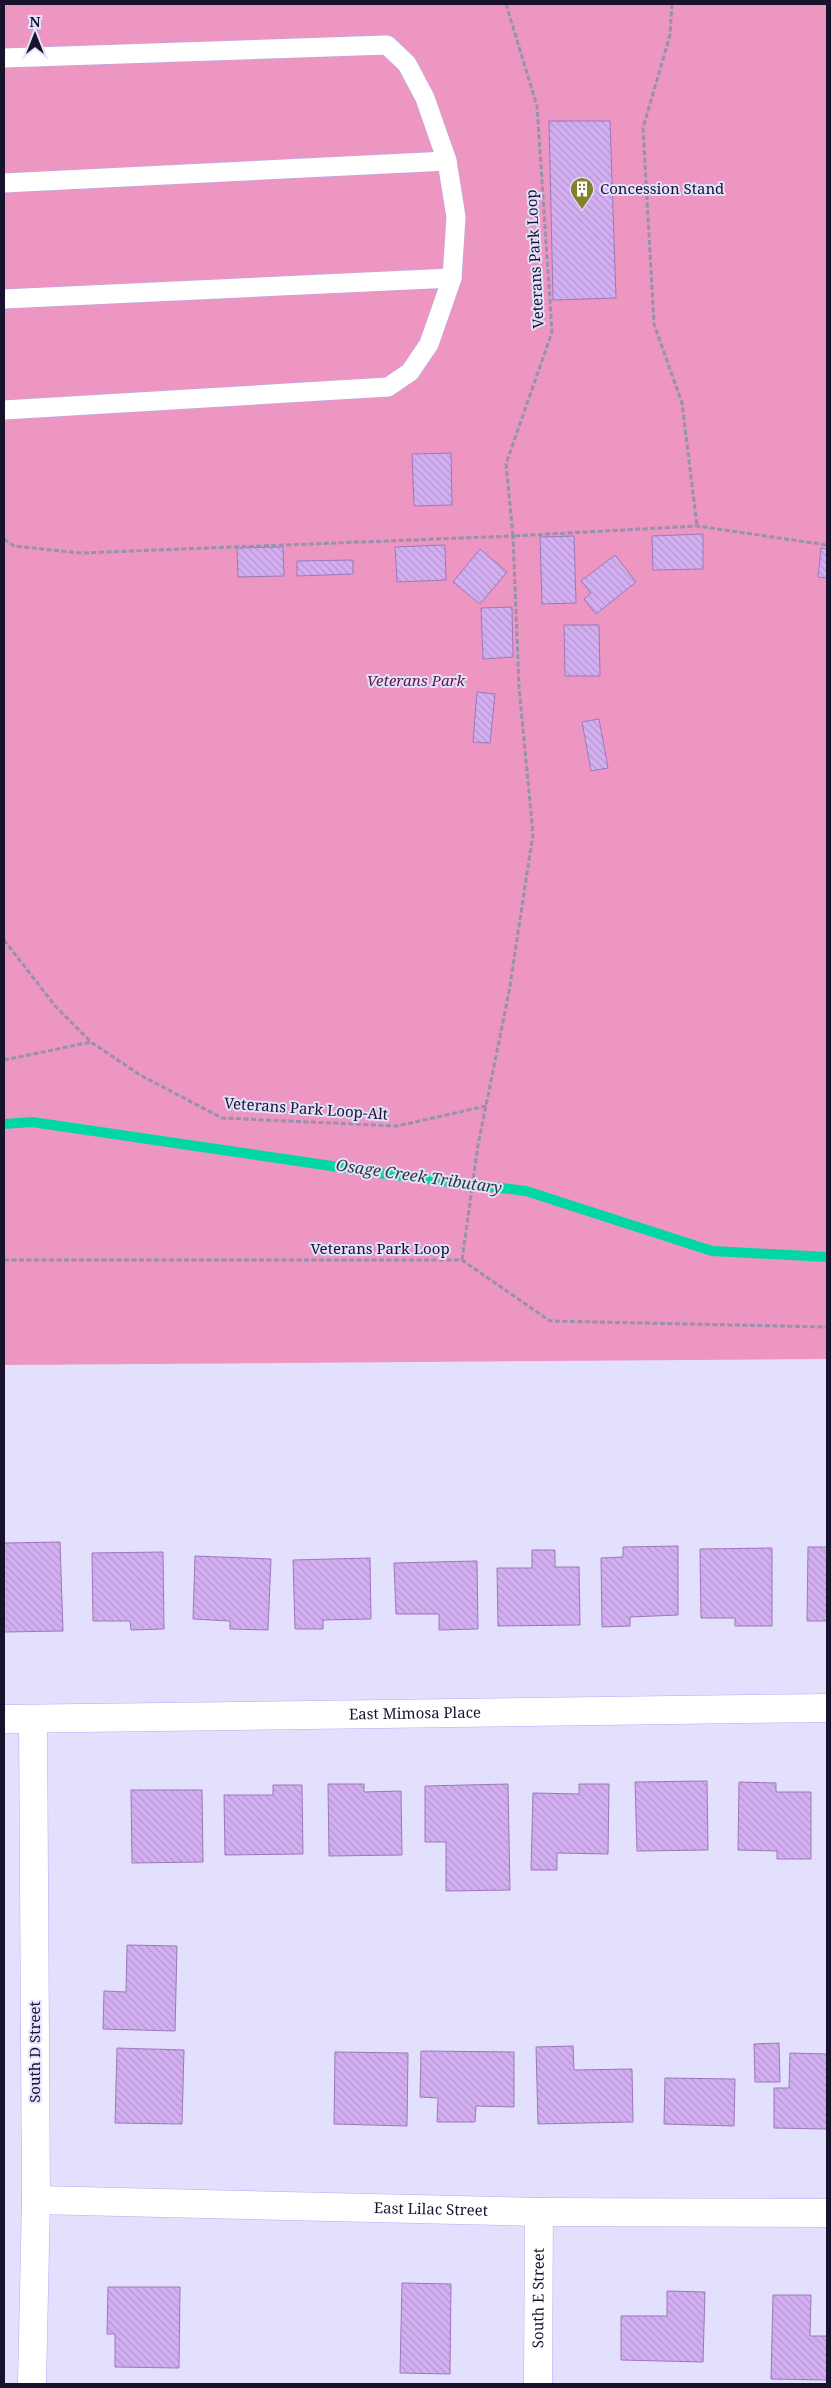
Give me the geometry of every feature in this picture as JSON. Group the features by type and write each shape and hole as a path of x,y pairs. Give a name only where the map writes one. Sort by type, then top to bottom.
{"street":[{"name":"East Mimosa Place","path":"4,1719 827,1708"},
{"name":"South D Street","path":"32,2384 36,2200 33,1719"},
{"name":"East Lilac Street","path":"36,2200 538,2212 827,2213"},
{"name":"South E Street","path":"538,2212 538,2384"}],"lane":[{"path":"4,58 386,45 407,64 425,98 447,161 456,217 452,278 429,344 410,372 388,387 4,410"},
{"path":"4,184 447,161"},
{"path":"4,298 452,278"}],"path":[{"name":"Veterans Park Loop","path":"486,1106 509,992 533,834 519,687 513,536 506,464 552,332 537,106 506,4"},
{"path":"672,4 670,34 643,128 654,324 682,403 696,526"},
{"path":"4,539 14,546 81,553 513,536 696,526 827,545"},
{"name":"Veterans Park Loop-Alt","path":"4,940 56,1007 91,1042 140,1076 222,1118 397,1126 486,1106"},
{"path":"4,1060 91,1042"},
{"path":"462,1260 478,1145 486,1106"},
{"name":"Veterans Park Loop","path":"4,1260 462,1260 550,1320 827,1327"}],"green space":[{"name":"Veterans Park","path":"4,4 827,4 827,1359 4,1365"}],"building":[{"name":"Concession Stand","path":"549,121 610,121 616,298 553,300"},
{"path":"451,453 452,505 414,506 412,454"},
{"path":"703,534 703,569 653,570 652,536"},
{"path":"574,536 576,603 542,604 540,537"},
{"path":"445,545 446,580 397,582 395,547"},
{"path":"283,547 284,576 238,577 237,548"},
{"path":"821,548 827,549 827,578 818,577"},
{"path":"480,549 507,572 480,604 453,582"},
{"path":"615,555 636,582 596,614 584,599 591,593 581,581"},
{"path":"353,560 353,574 297,576 297,561"},
{"path":"512,607 513,657 483,659 481,608"},
{"path":"564,625 599,625 600,676 565,676"},
{"path":"477,692 495,694 490,743 473,742"},
{"path":"599,719 608,768 591,771 582,722"},
{"path":"60,1542 63,1631 4,1632 4,1543"},
{"path":"678,1546 678,1615 630,1617 630,1626 602,1627 601,1558 623,1557 623,1547"},
{"path":"808,1547 827,1547 827,1621 807,1621"},
{"path":"772,1548 772,1626 735,1626 735,1618 701,1618 700,1549"},
{"path":"532,1550 555,1550 555,1567 579,1567 580,1625 498,1626 497,1568 532,1568"},
{"path":"163,1552 164,1629 131,1630 130,1621 93,1621 92,1553"},
{"path":"195,1556 271,1559 268,1630 230,1629 230,1621 193,1619"},
{"path":"370,1558 371,1619 323,1620 323,1629 295,1629 293,1560"},
{"path":"477,1561 478,1629 439,1630 439,1614 396,1614 394,1563"},
{"path":"707,1781 708,1850 637,1851 635,1782"},
{"path":"739,1782 776,1783 776,1792 811,1792 811,1859 777,1859 777,1851 738,1850"},
{"path":"328,1784 364,1784 364,1792 401,1791 402,1855 329,1856"},
{"path":"508,1784 510,1890 446,1891 446,1842 425,1842 425,1786"},
{"path":"579,1784 609,1784 608,1854 557,1853 557,1870 531,1870 533,1793 579,1794"},
{"path":"273,1785 302,1785 303,1854 225,1855 224,1795 273,1795"},
{"path":"131,1790 202,1790 203,1862 132,1863"},
{"path":"127,1945 177,1946 175,2031 103,2029 104,1991 126,1992"},
{"path":"779,2043 780,2082 755,2082 754,2044"},
{"path":"573,2046 574,2070 632,2069 633,2122 538,2124 536,2047"},
{"path":"117,2048 184,2050 182,2124 115,2123"},
{"path":"421,2051 514,2052 514,2107 476,2106 475,2122 437,2122 438,2098 420,2097"},
{"path":"335,2052 408,2053 407,2126 334,2124"},
{"path":"790,2053 827,2054 827,2129 774,2128 774,2088 789,2088"},
{"path":"665,2078 735,2079 734,2126 664,2124"},
{"path":"402,2283 451,2284 450,2374 400,2373"},
{"path":"108,2287 180,2287 179,2368 115,2367 115,2334 107,2334"},
{"path":"667,2291 705,2292 703,2362 621,2360 621,2316 667,2316"},
{"path":"773,2295 811,2295 810,2336 827,2336 827,2380 771,2379"}],"waterway":[{"name":"Osage Creek Tributary","path":"4,1124 32,1122 393,1175 526,1191 712,1251 827,1257"}],"place":[{"name":"Concession Stand","path":"582,210"}]}
